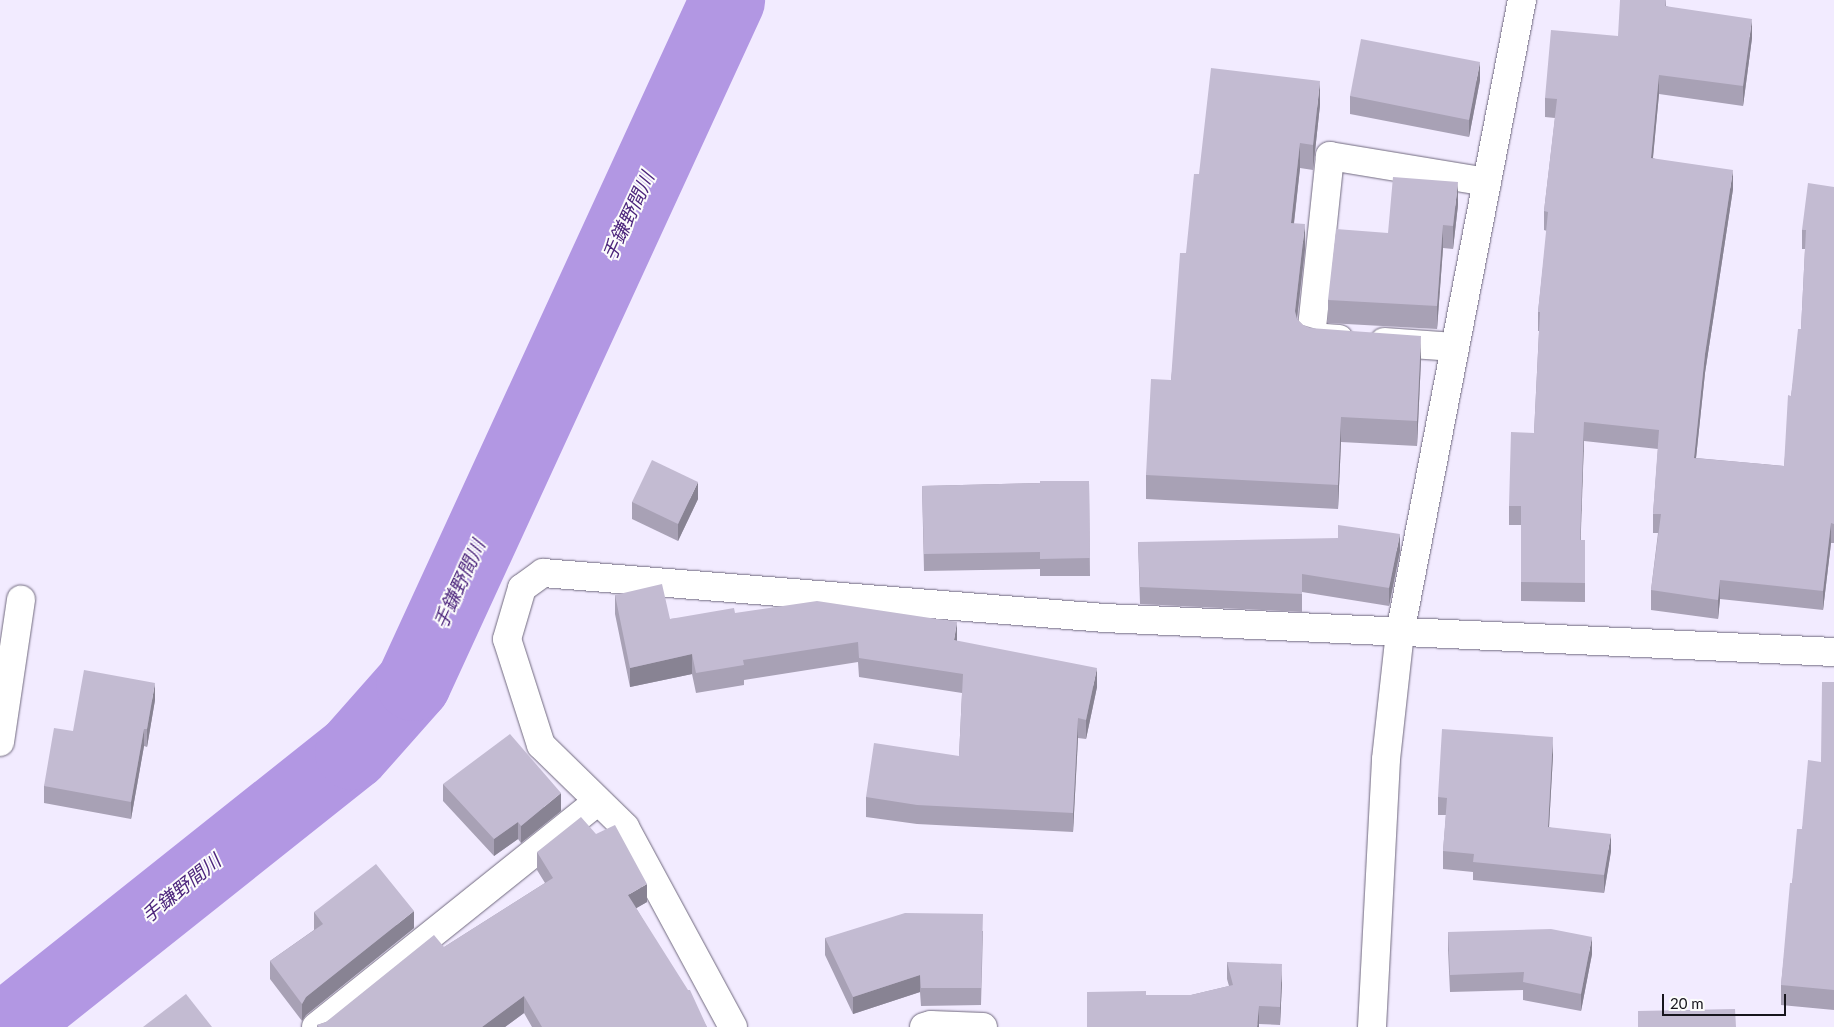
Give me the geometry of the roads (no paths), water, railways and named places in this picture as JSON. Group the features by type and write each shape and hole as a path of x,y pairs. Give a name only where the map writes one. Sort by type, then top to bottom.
{"street":[{"path":"1372,1027 1386,759 1400,633 1522,0"},
{"path":"1455,347 1311,337 1330,156 1487,182"},
{"path":"733,1027 625,828 541,745 507,639 522,588 542,573 1105,618 1834,652"},
{"path":"0,742 21,600"},
{"path":"316,1027 598,801"},
{"path":"924,1027 931,1024 983,1027"}],"waterway":[{"name":"手鎌野間川","path":"6,1027 352,752 413,683 727,0"}]}
